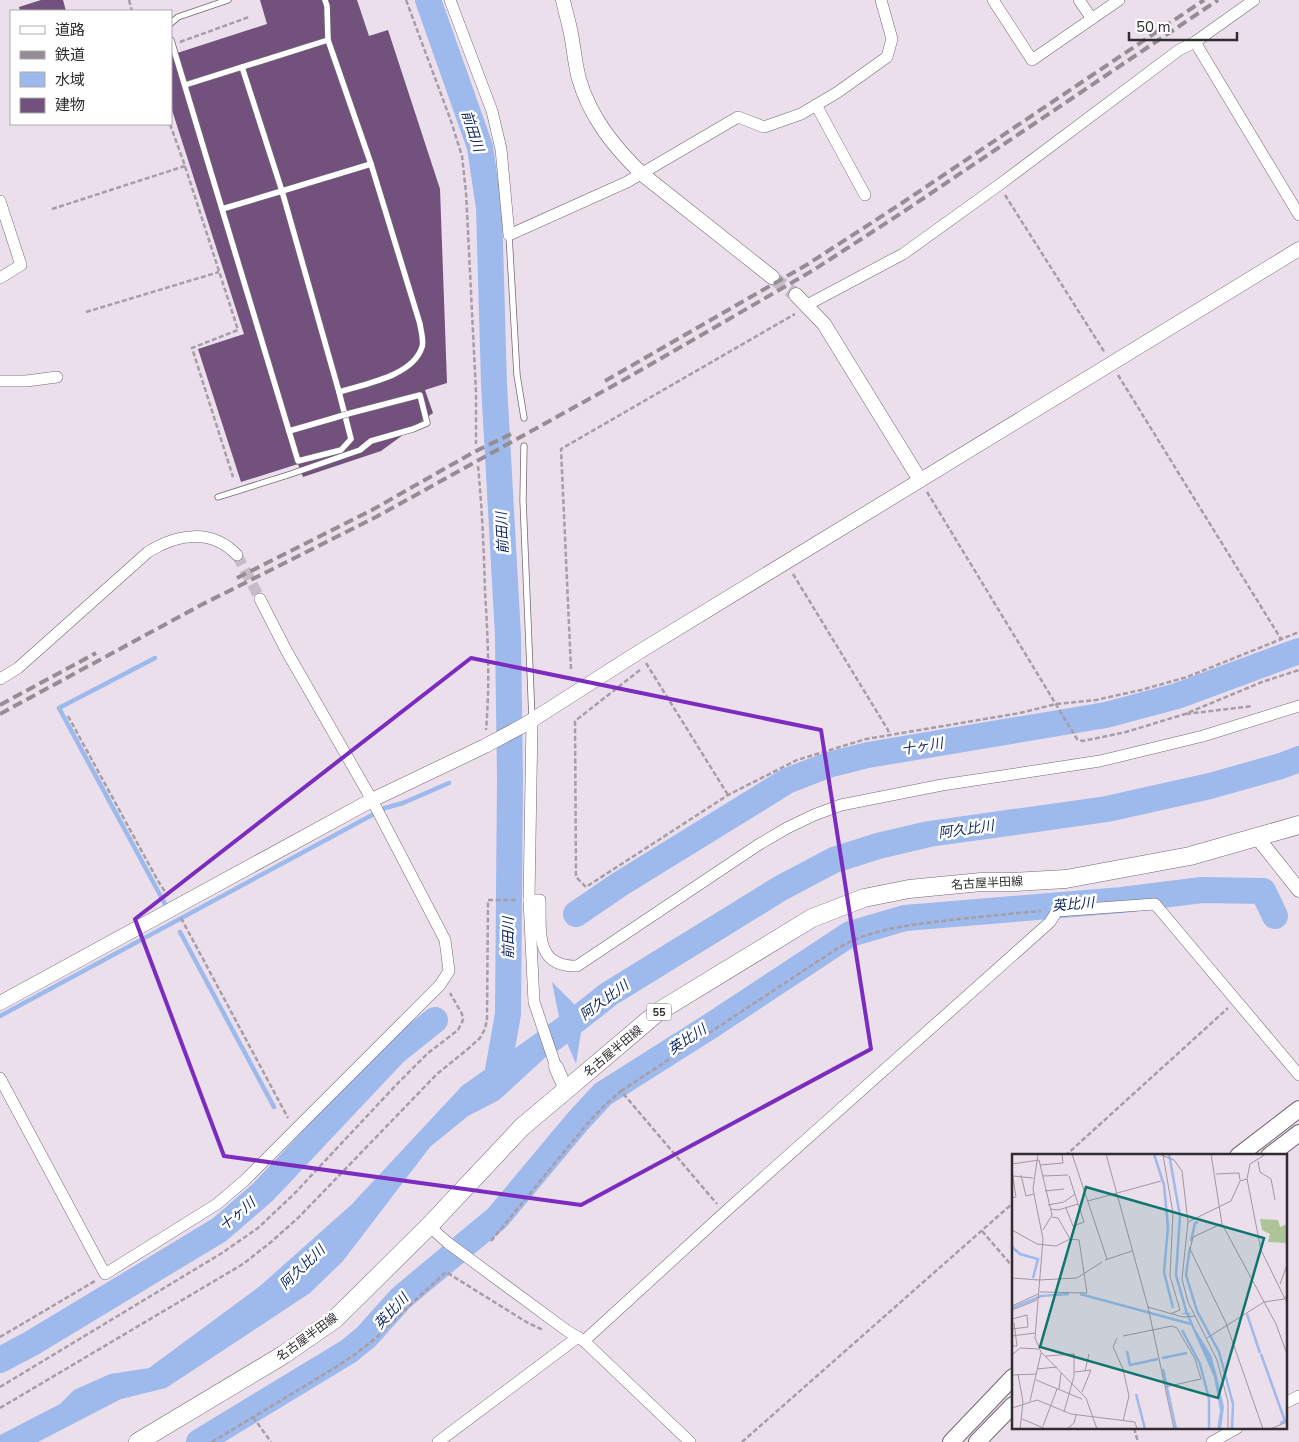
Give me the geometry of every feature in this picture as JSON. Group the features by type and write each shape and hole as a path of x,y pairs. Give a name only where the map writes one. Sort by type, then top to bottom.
{"main road":[{"name":"名古屋半田線","path":"138,1442 283,1355 335,1319 429,1226 522,1127 658,1012 812,918 864,898 909,889 981,882 1066,879 1190,856 1299,824"},
{"path":"1241,1154 1299,1109"},
{"path":"1272,1154 1299,1133"},
{"path":"951,1442 1012,1379"},
{"path":"977,1442 1012,1406"}],"street":[{"path":"450,0 494,120 501,148 509,235 642,174 738,116 764,127 801,114 838,92 887,57 892,39 881,0"},
{"path":"563,0 579,78 588,102 602,128 623,155 642,174 772,277"},
{"path":"993,0 1032,60 1119,0"},
{"path":"1079,0 1092,19"},
{"path":"807,305 903,254 999,185 1179,50 1194,42 1254,0"},
{"path":"1194,42 1299,215"},
{"path":"816,105 864,195"},
{"path":"0,202 21,265 0,278"},
{"path":"0,1003 372,800 529,722 639,652 1299,249"},
{"path":"796,295 824,324 920,480"},
{"path":"0,381 26,381 56,377"},
{"path":"0,679 18,668 148,552 159,545 186,536 206,538 221,543 237,555"},
{"path":"0,1078 105,1274 217,1204 244,1181 443,980 449,971 445,940 372,800 286,650 260,599"},
{"path":"529,900 540,900 542,945 546,955 562,965 577,966 758,845 814,814 840,805 882,796 1100,761 1203,736 1299,706"},
{"path":"529,722 529,900 534,1002 556,1067 566,1090"},
{"path":"1257,837 1299,890"},
{"path":"438,1442 581,1339 1050,922 1057,911 1155,904 1299,1074"},
{"path":"429,1226 448,1243 581,1339 690,1442"},
{"path":"1286,1402 1299,1396"},
{"path":"1212,1442 1233,1430"}],"lane":[{"path":"172,22 178,17 228,0"},
{"path":"325,0 327,6 328,40 372,164 420,324 423,346 415,361 397,373 339,392"},
{"path":"185,85 328,40"},
{"path":"172,42 298,461 341,450 351,438 282,191 242,67"},
{"path":"222,209 372,164"},
{"path":"509,235 517,375 524,418"},
{"path":"218,497 360,450 371,441 427,423 420,394 289,431"},
{"path":"524,446 523,500 529,722"}],"path":[{"path":"406,0 462,156 466,192 476,392 476,444"},
{"path":"172,42 249,17"},
{"path":"170,125 186,166 238,330 192,348 233,477"},
{"path":"52,209 186,166"},
{"path":"999,185 1282,639"},
{"path":"86,312 219,272"},
{"path":"571,669 561,449 784,321 807,305"},
{"path":"478,466 488,658 488,744"},
{"path":"920,480 1063,713 1077,739 1083,741 1126,732 1185,714 1262,682 1299,670"},
{"path":"786,562 888,730 889,736"},
{"path":"728,795 647,665 575,722 576,877 586,887 728,795 797,760 866,739 1020,713 1056,704 1105,698 1141,690 1187,677 1299,632"},
{"path":"1185,714 1258,706"},
{"path":"68,716 158,881 175,908 294,1131"},
{"path":"0,1408 243,1264 298,1217 437,1074 480,1038 485,1029 487,1019 488,900 529,900"},
{"path":"491,1241 587,1124 621,1092 855,938 874,931 900,926 996,915 1057,911"},
{"path":"0,1386 222,1253 258,1228 294,1194 428,1053 458,1030 463,1020 462,1014 443,980"},
{"path":"1067,1154 1237,1001"},
{"path":"621,1092 725,1212"},
{"path":"742,1442 1012,1204"},
{"path":"982,1231 1012,1266"},
{"path":"212,1442 357,1353 376,1338 446,1272 528,1324 555,1336 566,1330"},
{"path":"0,1337 105,1274"},
{"path":"253,1417 270,1442"}],"highlighted area":[{"path":"471,658 821,730 871,1049 581,1205 224,1156 135,919"}],"water":[{"path":"552,982 574,1004 582,1026 576,1064 567,1043 548,1055 499,1100 468,1116 430,1147 343,1261 310,1293 166,1388 121,1399 38,1442 0,1442 0,1435 60,1404 74,1390 110,1374 149,1368 260,1286 351,1205 462,1086 559,1017"}],"building":[{"path":"41,0 63,0 66,10 20,10 19,7"},
{"path":"260,0 357,0 369,36 388,30 440,189 447,383 425,390 433,413 381,451 303,477 298,464 241,482 198,349 244,334 172,110 172,55 267,24"}],"waterway":[{"name":"前田川","path":"428,0 480,147 489,208 494,384 508,636 510,778 508,1014 497,1076"},
{"name":"十ヶ川","path":"576,914 620,884 787,781 828,765 868,755 1106,715 1177,696 1299,651"},
{"path":"155,658 59,708 165,904"},
{"name":"阿久比川","path":"552,1039 609,994 781,888 834,860 878,846 929,834 1107,809 1210,786 1299,759"},
{"path":"0,1016 385,808 403,803 449,783"},
{"name":"英比川","path":"199,1442 349,1351 366,1337 401,1298 497,1218 603,1094 850,934 905,918 1122,900 1202,890 1263,891 1275,916"},
{"path":"180,932 274,1107"},
{"name":"十ヶ川","path":"0,1360 32,1343 219,1230 263,1192 395,1052 435,1020"}],"tunnel":[{"path":"772,277 796,295"},
{"path":"237,555 260,599"}],"railway":[{"path":"605,381 808,264 1204,0"},
{"path":"0,714 201,605 376,517 627,378 812,271 1218,0"},
{"path":"237,578 372,510 474,452 511,434"},
{"path":"0,705 96,653"}]}
